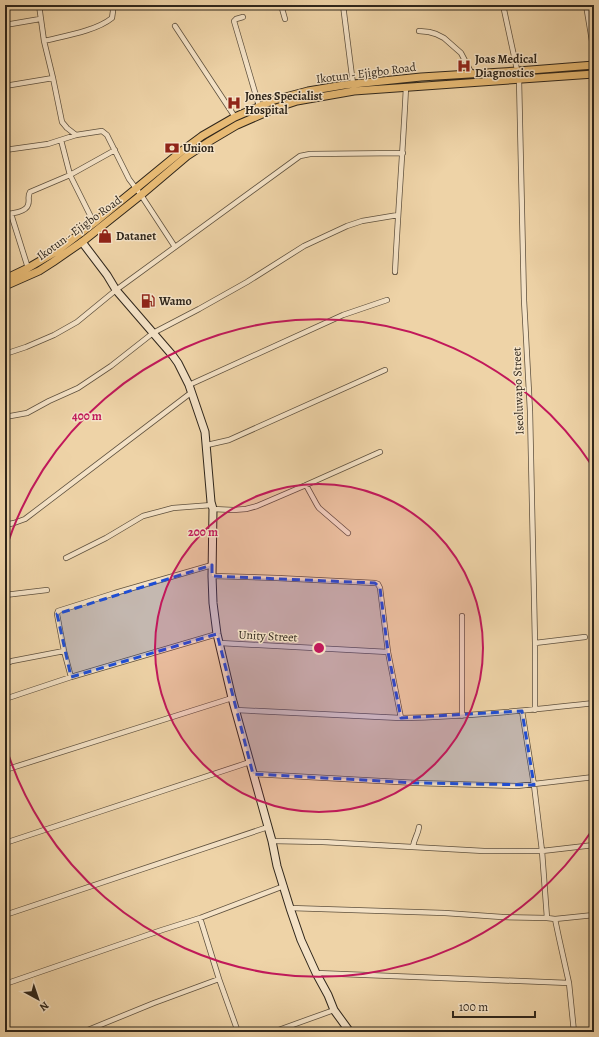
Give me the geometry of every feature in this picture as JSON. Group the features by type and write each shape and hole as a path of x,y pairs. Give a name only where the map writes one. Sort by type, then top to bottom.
{"main road":[{"name":"Ikotun - Ejigbo Road","path":"5,286 53,262 82,242 187,156 210,140 237,125 276,108 297,101 354,92 519,75 594,65"},
{"name":"Ikotun - Ejigbo Road","path":"5,279 28,268 57,251 198,139 235,117 274,100 308,90 408,78 472,74 594,74"}],"street":[{"path":"39,5 44,41 62,122 66,128 76,135"},
{"path":"44,41 74,34 105,24 112,18 112,5"},
{"path":"281,5 285,20"},
{"path":"343,5 353,84"},
{"name":"Iseoluwapo Street","path":"503,5 519,75 524,300 530,411 535,710"},
{"path":"586,5 594,53"},
{"path":"243,17 234,21 259,106"},
{"path":"5,25 40,19"},
{"path":"175,26 235,117"},
{"path":"419,31 429,32 444,38 461,53 472,74"},
{"path":"5,86 53,78"},
{"path":"394,272 403,153 406,87"},
{"path":"5,150 48,144 76,135 102,131 107,135 129,179 175,247"},
{"path":"61,140 70,175 94,223"},
{"path":"5,214 15,214 27,207 30,192 70,175 115,150"},
{"path":"5,354 54,335 77,322 116,290 300,156 305,154 403,153"},
{"path":"12,214 28,268"},
{"path":"5,417 27,413 78,388 111,366 153,333 247,282 304,246 330,233 362,221 398,215"},
{"path":"82,242 107,275 116,290 173,356 191,388 203,425 207,445 212,507 213,603 217,634 232,698 272,841 277,866 290,908 316,973 334,1010 350,1032"},
{"path":"5,525 14,524 20,521 42,506 191,388 343,315 387,300"},
{"path":"207,445 230,440 385,370"},
{"path":"66,558 106,538 143,516 173,508 212,507 234,510 246,509 306,486 380,452"},
{"path":"306,486 317,506 348,533"},
{"path":"71,677 64,651 57,614 58,611 212,565"},
{"path":"212,576 378,584 380,588 388,652 401,718"},
{"path":"5,595 47,590"},
{"path":"462,616 462,716"},
{"path":"5,699 71,677 217,634"},
{"path":"535,643 585,637"},
{"name":"Unity Street","path":"220,643 388,652"},
{"path":"5,664 12,661 64,651"},
{"path":"5,770 232,698"},
{"path":"236,710 401,718 462,716 594,703"},
{"path":"522,711 534,785 542,851 547,918"},
{"path":"5,844 250,762"},
{"path":"253,774 417,783 517,786 594,777"},
{"path":"5,915 268,827"},
{"path":"413,847 419,827"},
{"path":"272,841 542,851 594,845"},
{"path":"5,984 200,918 284,886"},
{"path":"290,908 445,913 555,919 594,915"},
{"path":"200,918 219,980 238,1032"},
{"path":"555,919 569,983 574,1032"},
{"path":"316,973 569,983"},
{"path":"83,1032 154,1003 219,980"},
{"path":"274,1032 334,1010"}],"highlighted area":[{"path":"212,565 212,576 375,583 380,588 388,652 401,718 522,711 534,785 417,783 253,774 217,634 71,677 57,614"}],"place":[{"name":"Joas Medical Diagnostics","path":"464,66"},
{"name":"Jones Specialist Hospital","path":"234,103"},
{"name":"Union","path":"172,148"},
{"name":"Datanet","path":"105,236"},
{"name":"Wamo","path":"148,301"}]}
